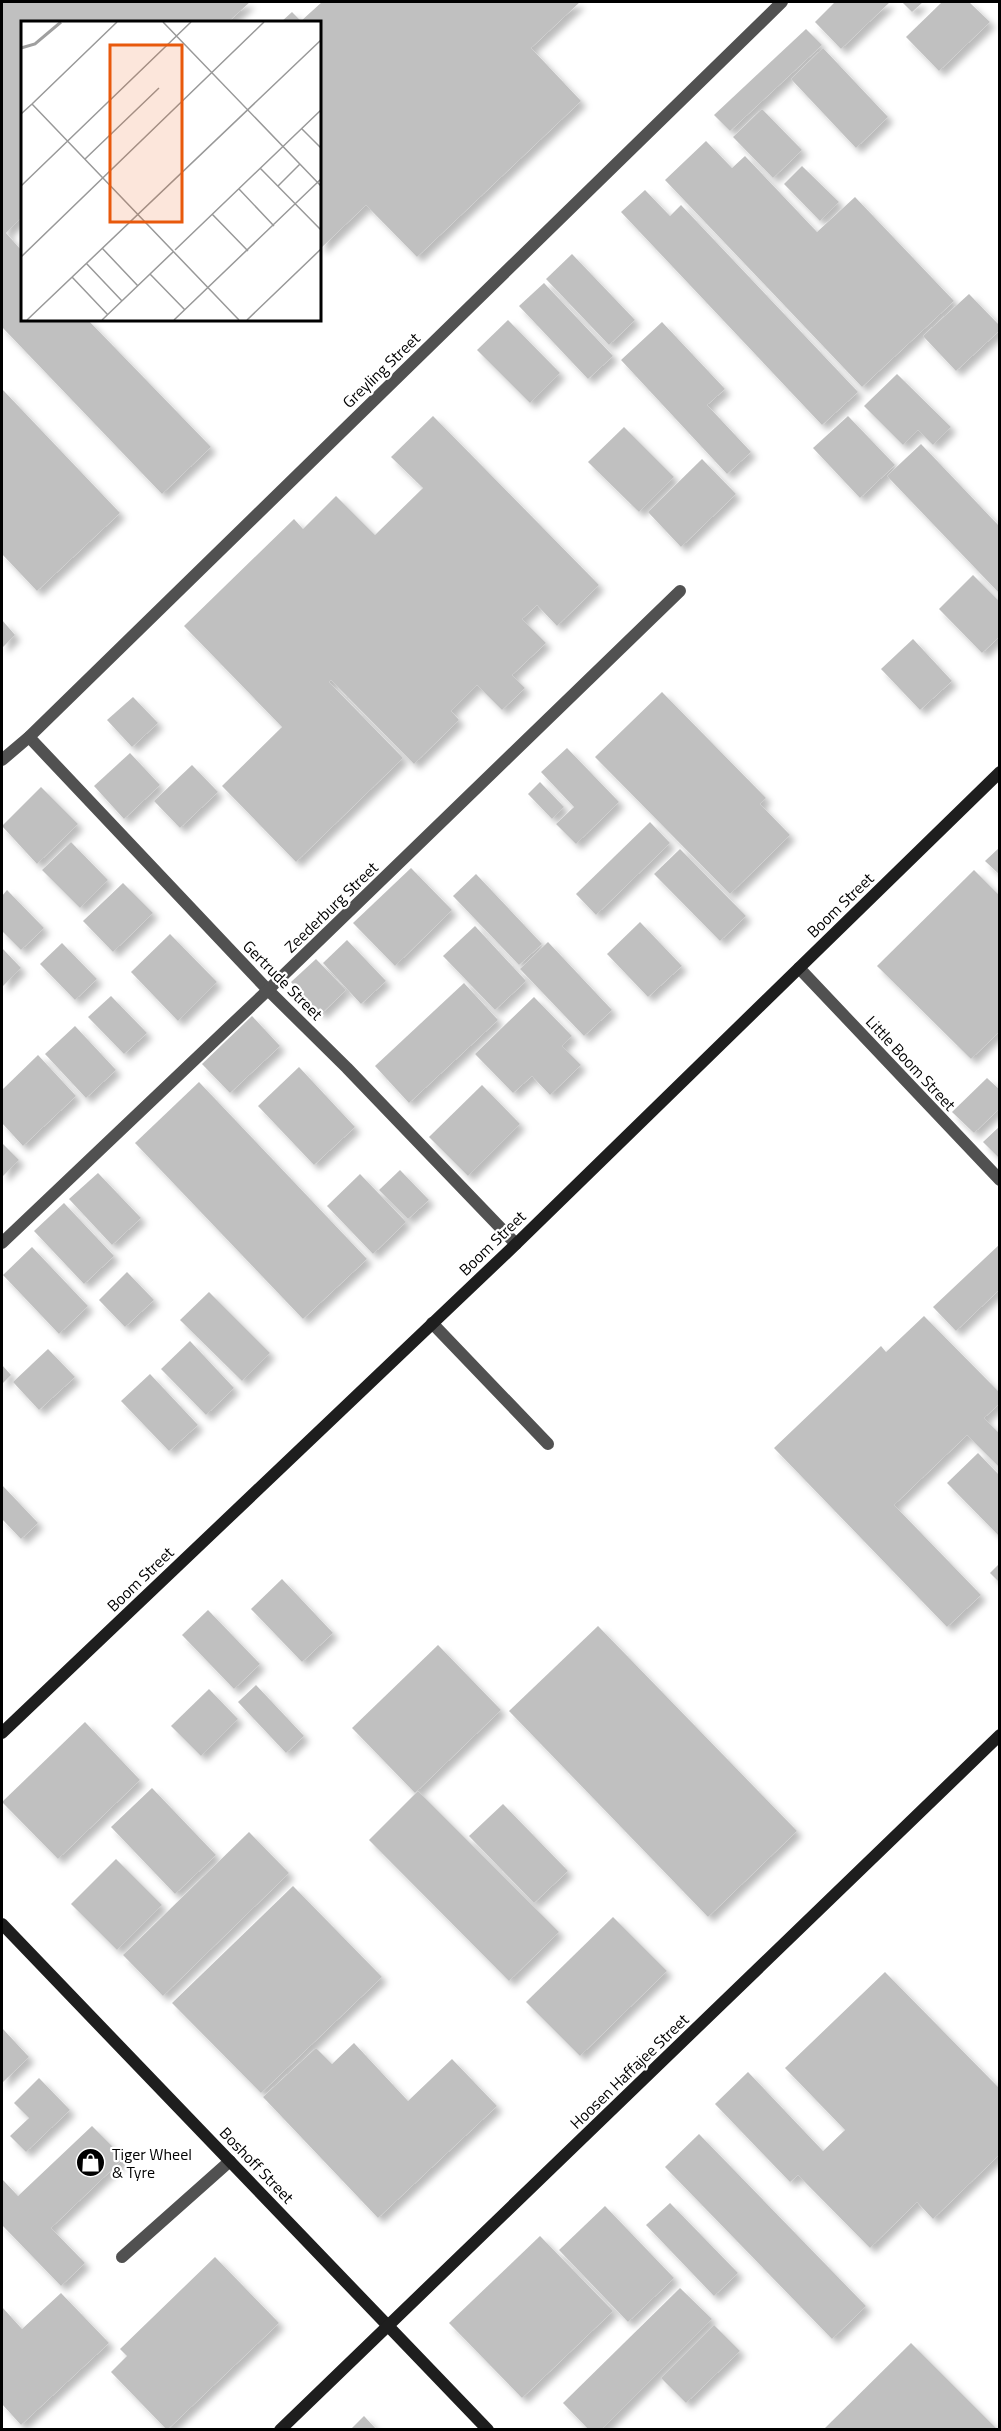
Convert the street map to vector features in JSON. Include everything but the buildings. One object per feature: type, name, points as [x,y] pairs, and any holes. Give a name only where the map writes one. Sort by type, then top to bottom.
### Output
[{"type":"street","name":"Greyling Street","points":[[2,760],[782,2]]},
{"type":"street","name":"Zeederburg Street","points":[[2,1243],[268,990],[680,591]]},
{"type":"street","name":"Gertrude Street","points":[[29,736],[268,990],[347,1068],[516,1244]]},
{"type":"street","name":"Boom Street","points":[[2,1733],[516,1244],[999,772]]},
{"type":"street","name":"Little Boom Street","points":[[799,968],[999,1180]]},
{"type":"street","points":[[432,1323],[548,1444]]},
{"type":"street","name":"Hoosen Haffajee Street","points":[[280,2430],[999,1735]]},
{"type":"street","name":"Boshoff Street","points":[[2,1924],[488,2430]]},
{"type":"street","points":[[122,2257],[230,2161]]},
{"type":"place","name":"Tiger Wheel & Tyre","points":[[91,2163]]}]
